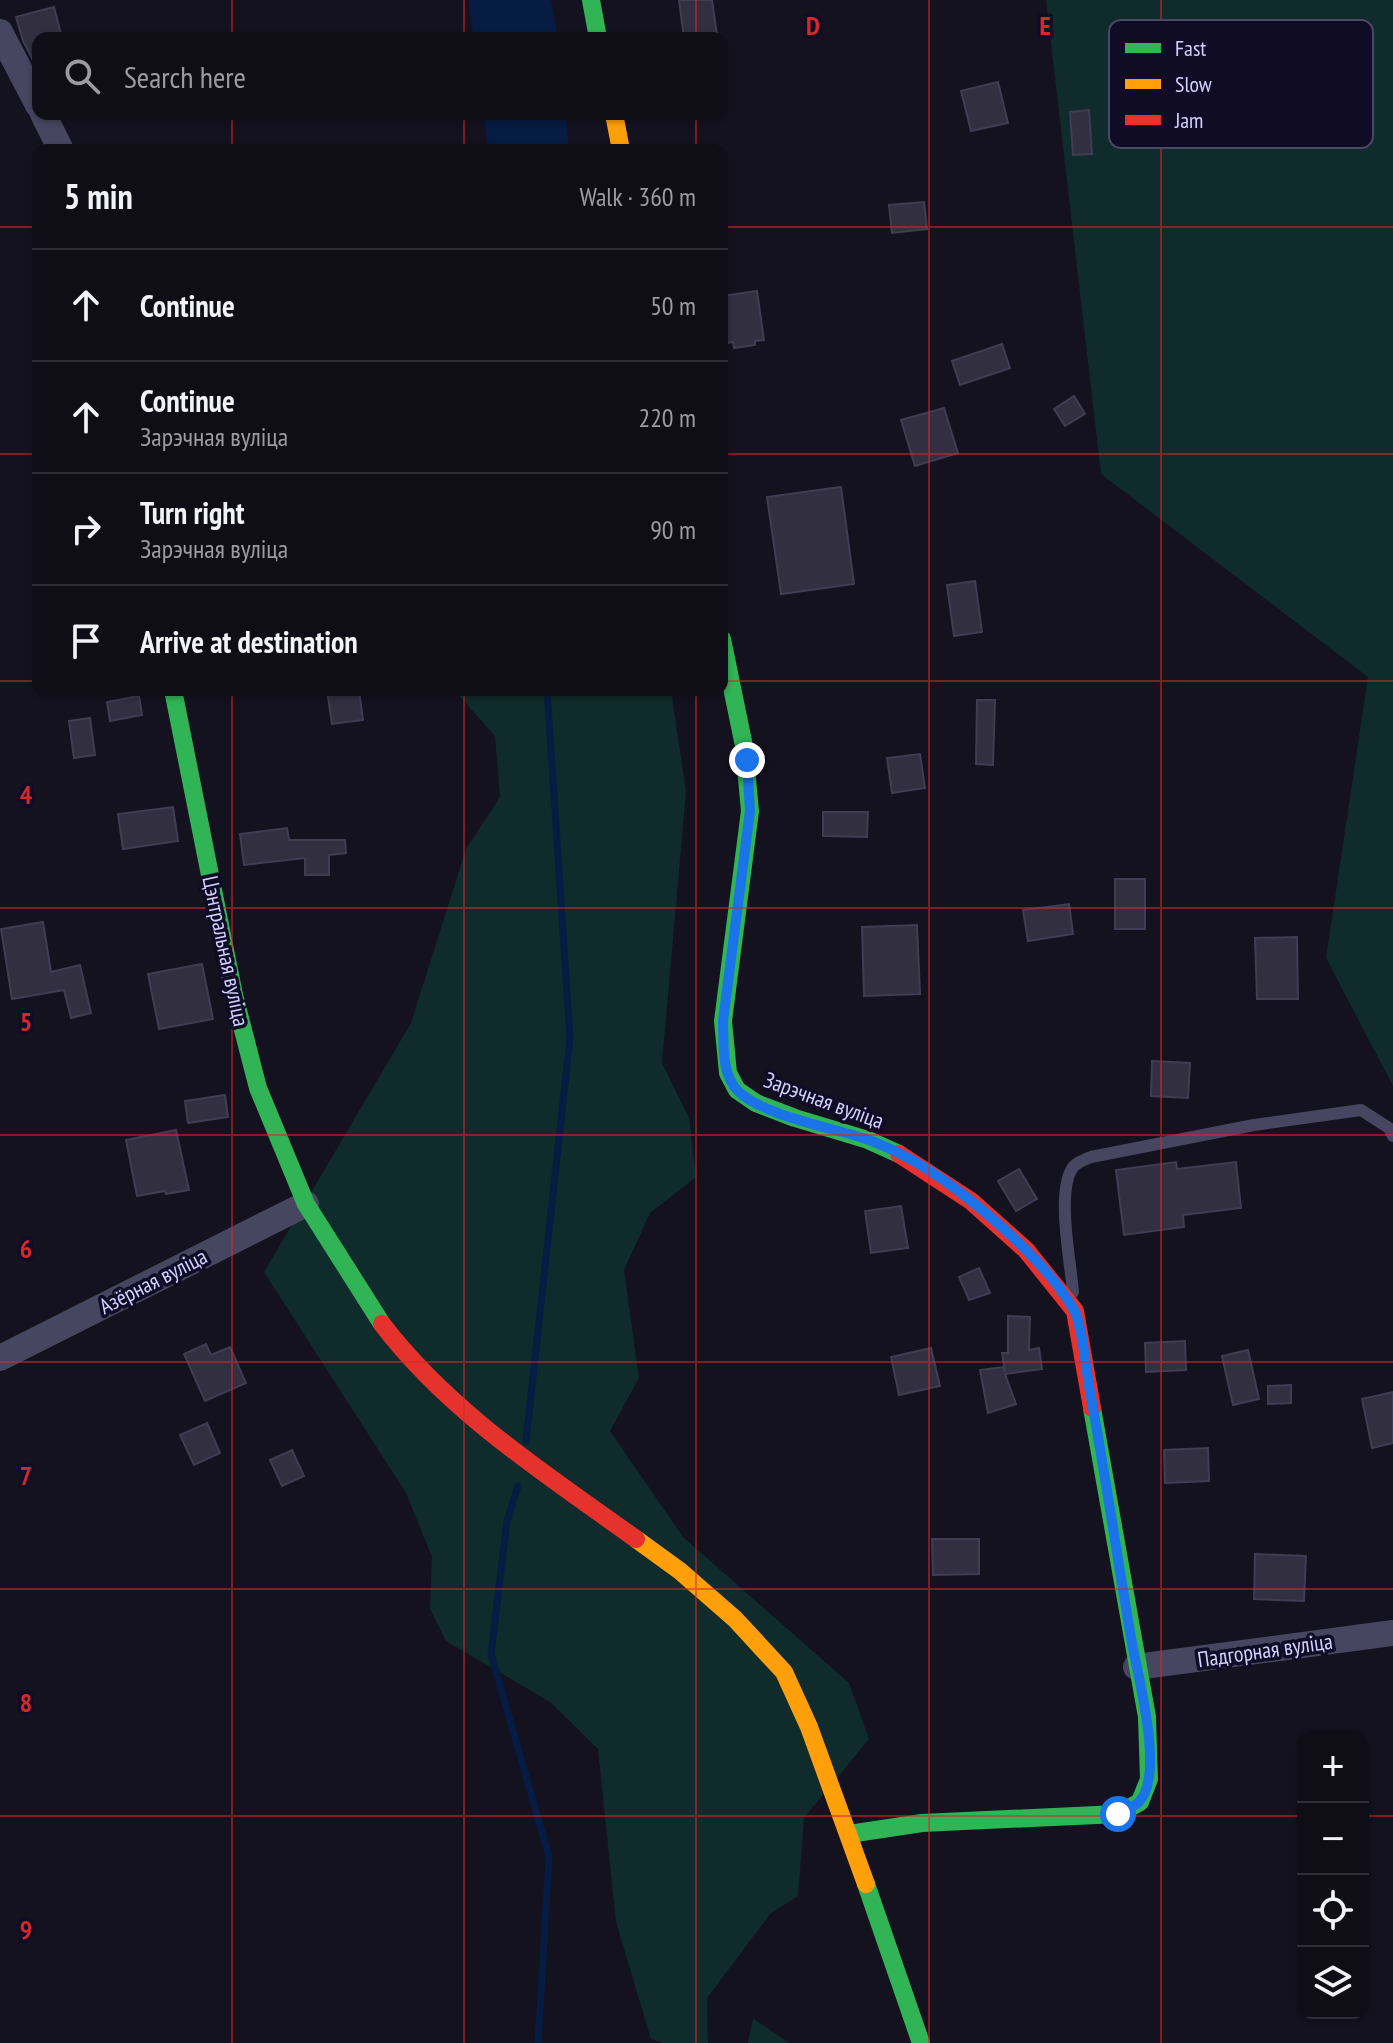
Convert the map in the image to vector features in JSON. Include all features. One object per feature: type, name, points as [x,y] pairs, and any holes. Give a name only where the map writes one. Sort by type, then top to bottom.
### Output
[{"type":"street","points":[[591,0],[597,32]]},
{"type":"street","points":[[0,32],[32,93]]},
{"type":"street","points":[[46,120],[58,144]]},
{"type":"street","points":[[615,120],[620,144]]},
{"type":"street","name":"Зарэчная вуліца","points":[[728,668],[750,787],[750,811],[723,1021],[724,1052],[732,1081],[737,1090],[756,1103],[868,1140],[939,1178],[971,1201],[1026,1250],[1075,1311],[1147,1717],[1149,1779],[1140,1802],[1118,1814],[922,1823],[849,1834]]},
{"type":"street","name":"Цэнтральная вуліца","points":[[174,696],[237,1008],[258,1088],[306,1204],[377,1317],[405,1354],[485,1430],[680,1571],[735,1619],[784,1672],[809,1727],[849,1834],[921,2043]]},
{"type":"street","name":"Азёрная вуліца","points":[[0,1358],[306,1204]]},
{"type":"street","name":"Падгорная вуліца","points":[[1136,1667],[1393,1633]]},
{"type":"lane","points":[[1075,1311],[1065,1208],[1066,1184],[1074,1166],[1091,1157],[1254,1125],[1361,1110],[1389,1128],[1393,1136]]},
{"type":"green space","points":[[1046,0],[1393,0],[1393,1086],[1326,958],[1368,677],[1101,474]]},
{"type":"green space","points":[[459,696],[672,696],[686,792],[662,1063],[689,1118],[696,1177],[650,1213],[624,1270],[639,1378],[610,1431],[683,1537],[849,1683],[869,1739],[804,1818],[798,1896],[770,1914],[707,1998],[708,2043],[663,2043],[651,2039],[616,1922],[598,1749],[550,1702],[446,1641],[430,1609],[432,1557],[406,1493],[264,1272],[411,1023],[466,849],[500,797],[495,736]]},
{"type":"green space","points":[[753,2018],[789,2043],[748,2043]]},
{"type":"water","points":[[472,0],[551,0],[557,32],[476,32]]},
{"type":"water","points":[[488,120],[566,120],[568,144],[491,144]]},
{"type":"building","points":[[679,0],[712,0],[717,32],[683,32]]},
{"type":"building","points":[[54,7],[60,32],[32,32],[32,58],[16,17]]},
{"type":"building","points":[[998,82],[1008,123],[971,131],[961,91]]},
{"type":"building","points":[[1089,110],[1092,154],[1073,155],[1070,112]]},
{"type":"building","points":[[924,202],[927,229],[892,233],[889,205]]},
{"type":"building","points":[[757,291],[764,340],[755,341],[755,345],[734,348],[733,342],[728,343],[728,295]]},
{"type":"building","points":[[1002,344],[1010,368],[960,385],[952,361]]},
{"type":"building","points":[[1074,396],[1085,414],[1065,426],[1054,409]]},
{"type":"building","points":[[944,408],[958,453],[915,466],[901,420]]},
{"type":"building","points":[[841,487],[854,584],[781,594],[767,497]]},
{"type":"building","points":[[975,581],[982,632],[954,636],[947,585]]},
{"type":"building","points":[[139,696],[142,715],[110,721],[107,702]]},
{"type":"building","points":[[328,696],[360,696],[363,720],[332,724]]},
{"type":"building","points":[[977,700],[995,700],[993,765],[976,764]]},
{"type":"building","points":[[90,718],[95,755],[74,758],[69,721]]},
{"type":"building","points":[[920,754],[925,788],[892,793],[887,758]]},
{"type":"building","points":[[173,807],[178,841],[123,849],[118,814]]},
{"type":"building","points":[[823,812],[868,812],[867,837],[823,836]]},
{"type":"building","points":[[287,828],[289,840],[345,840],[346,853],[329,855],[329,875],[305,875],[305,858],[244,865],[240,834]]},
{"type":"building","points":[[1115,879],[1145,879],[1145,929],[1115,929]]},
{"type":"building","points":[[1069,904],[1073,934],[1028,941],[1023,910]]},
{"type":"building","points":[[43,922],[51,972],[80,965],[91,1013],[71,1018],[64,990],[12,999],[1,929]]},
{"type":"building","points":[[917,925],[920,994],[864,996],[862,927]]},
{"type":"building","points":[[1297,937],[1298,999],[1257,999],[1255,938]]},
{"type":"building","points":[[202,964],[213,1019],[159,1029],[148,974]]},
{"type":"building","points":[[1152,1061],[1190,1063],[1188,1098],[1151,1096]]},
{"type":"building","points":[[225,1095],[228,1117],[188,1123],[185,1101]]},
{"type":"building","points":[[176,1130],[189,1190],[137,1196],[126,1140]]},
{"type":"building","points":[[1176,1162],[1177,1169],[1236,1162],[1241,1208],[1183,1215],[1184,1227],[1124,1235],[1116,1170]]},
{"type":"building","points":[[1019,1169],[1037,1199],[1016,1211],[998,1181]]},
{"type":"building","points":[[901,1206],[908,1248],[871,1253],[865,1211]]},
{"type":"building","points":[[979,1268],[990,1293],[969,1300],[959,1277]]},
{"type":"building","points":[[1008,1316],[1030,1317],[1029,1350],[1039,1348],[1042,1369],[1005,1374],[1016,1404],[988,1413],[980,1370],[1003,1367],[1005,1372],[1002,1353],[1008,1353]]},
{"type":"building","points":[[1185,1341],[1186,1370],[1146,1372],[1145,1343]]},
{"type":"building","points":[[206,1344],[211,1355],[230,1347],[246,1383],[205,1401],[184,1354]]},
{"type":"building","points":[[931,1348],[940,1386],[899,1395],[891,1357]]},
{"type":"building","points":[[1248,1350],[1259,1399],[1233,1405],[1222,1356]]},
{"type":"building","points":[[1291,1385],[1291,1403],[1268,1404],[1268,1386]]},
{"type":"building","points":[[1393,1392],[1393,1443],[1372,1448],[1362,1399]]},
{"type":"building","points":[[207,1423],[220,1453],[194,1465],[180,1435]]},
{"type":"building","points":[[1208,1448],[1209,1481],[1165,1483],[1164,1450]]},
{"type":"building","points":[[292,1450],[304,1476],[282,1486],[270,1460]]},
{"type":"building","points":[[932,1539],[979,1539],[979,1574],[933,1575]]},
{"type":"building","points":[[1255,1554],[1306,1556],[1304,1601],[1254,1599]]},
{"type":"waterway","points":[[472,0],[476,32]]},
{"type":"waterway","points":[[488,120],[491,144]]},
{"type":"waterway","points":[[526,1441],[570,1038],[547,696]]},
{"type":"waterway","points":[[518,1486],[507,1521],[491,1654],[549,1857],[538,2043]]},
{"type":"traffic: fast","points":[[591,0],[597,32]]},
{"type":"traffic: fast","points":[[728,668],[744,746],[750,811],[723,1021],[728,1073],[737,1090],[756,1103],[868,1140],[899,1154]]},
{"type":"traffic: fast","points":[[174,696],[234,995],[258,1088],[306,1204],[382,1324]]},
{"type":"traffic: fast","points":[[849,1834],[922,1823],[1118,1814],[1140,1802],[1149,1779],[1147,1717],[1092,1408]]},
{"type":"traffic: fast","points":[[866,1884],[921,2043]]},
{"type":"traffic: slow","points":[[615,120],[620,144]]},
{"type":"traffic: slow","points":[[636,1539],[680,1571],[735,1619],[784,1672],[809,1727],[866,1884]]},
{"type":"traffic: jam","points":[[899,1154],[971,1201],[1026,1250],[1075,1311],[1092,1408]]},
{"type":"traffic: jam","points":[[382,1324],[409,1356],[469,1414],[534,1466],[636,1539]]},
{"type":"route","points":[[747,760],[750,811],[723,1021],[728,1073],[737,1090],[756,1103],[795,1118],[868,1140],[939,1178],[971,1201],[1026,1250],[1075,1311],[1147,1717],[1149,1779],[1140,1802],[1118,1814]]}]
